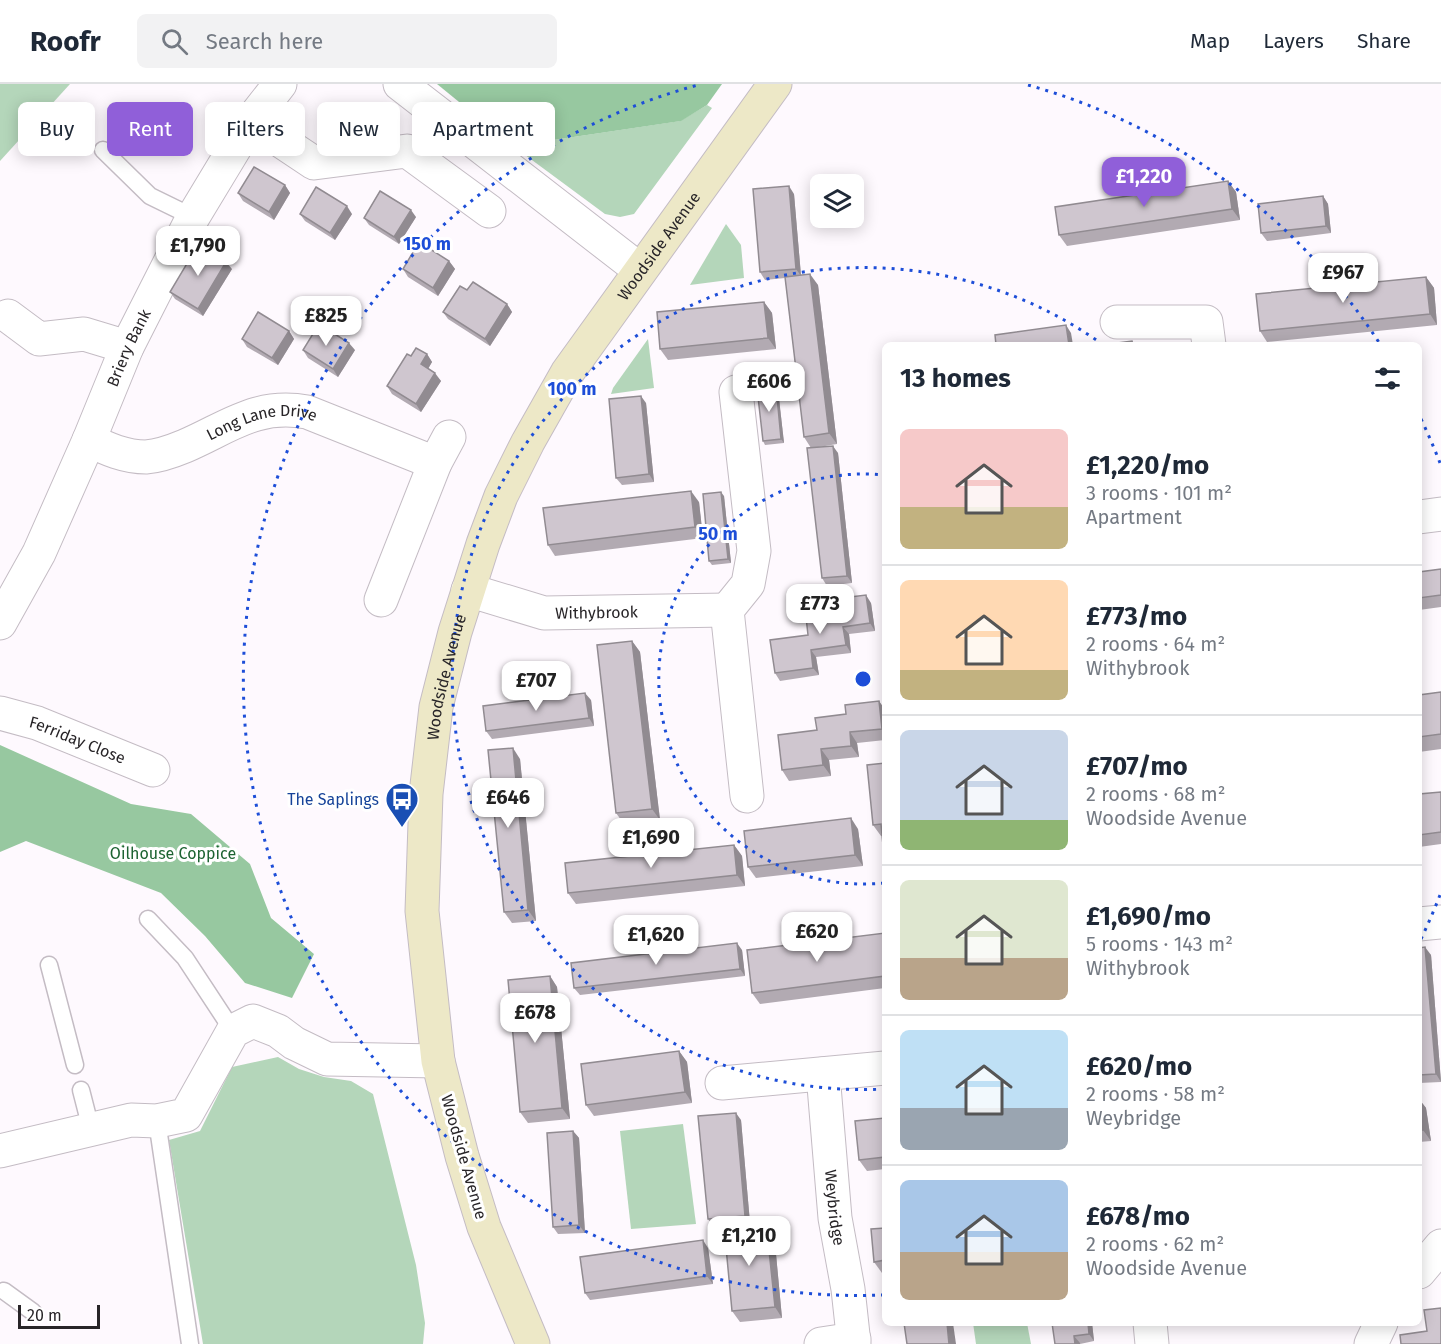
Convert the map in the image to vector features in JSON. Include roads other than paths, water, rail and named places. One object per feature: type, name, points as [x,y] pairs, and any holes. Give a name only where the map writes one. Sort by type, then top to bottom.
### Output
[{"type":"street","name":"Briery Bank","points":[[266,102],[280,84]]},
{"type":"street","points":[[400,84],[640,270]]},
{"type":"street","name":"Woodside Avenue","points":[[533,1344],[484,1227],[462,1156],[438,1061],[423,911],[426,794],[436,707],[454,632],[468,590],[501,496],[528,442],[567,373],[775,84]]},
{"type":"street","points":[[304,156],[314,163],[407,151],[489,211]]},
{"type":"street","name":"Briery Bank","points":[[0,623],[39,553],[89,440],[127,346],[193,217],[230,156]]},
{"type":"street","points":[[8,316],[39,339],[84,333],[127,346]]},
{"type":"street","points":[[1117,322],[1206,322],[1209,342]]},
{"type":"street","points":[[736,392],[754,551],[748,584],[727,610],[747,796]]},
{"type":"street","name":"Long Lane Drive","points":[[89,440],[125,455],[147,457],[171,452],[258,412],[292,409],[307,411],[442,450],[381,600]]},
{"type":"street","points":[[1422,517],[1441,514]]},
{"type":"street","name":"Withybrook","points":[[468,590],[544,613],[727,610]]},
{"type":"street","name":"Ferriday Close","points":[[0,713],[38,723],[153,770]]},
{"type":"street","points":[[1422,924],[1441,922]]},
{"type":"street","points":[[0,1151],[131,1120],[157,1121],[186,1114],[233,1031],[253,1021],[278,1031],[294,1043],[327,1059],[438,1061]]},
{"type":"street","points":[[722,1083],[882,1068]]},
{"type":"street","name":"Weybridge","points":[[821,1344],[854,1341],[848,1289],[835,1218],[823,1074]]},
{"type":"street","points":[[1422,1268],[1441,1246]]},
{"type":"street","points":[[1150,1326],[1152,1344]]},
{"type":"street","points":[[1371,1344],[1380,1326]]},
{"type":"lane","points":[[103,150],[150,196],[193,217]]},
{"type":"lane","points":[[148,919],[185,958],[233,1031]]},
{"type":"lane","points":[[49,965],[75,1065]]},
{"type":"lane","points":[[81,1090],[91,1129]]},
{"type":"lane","points":[[157,1121],[190,1344]]},
{"type":"lane","points":[[4,1291],[33,1312]]},
{"type":"place","name":"The Saplings","points":[[402,828]]},
{"type":"park label","name":"Oilhouse Coppice","points":[[173,853]]}]
